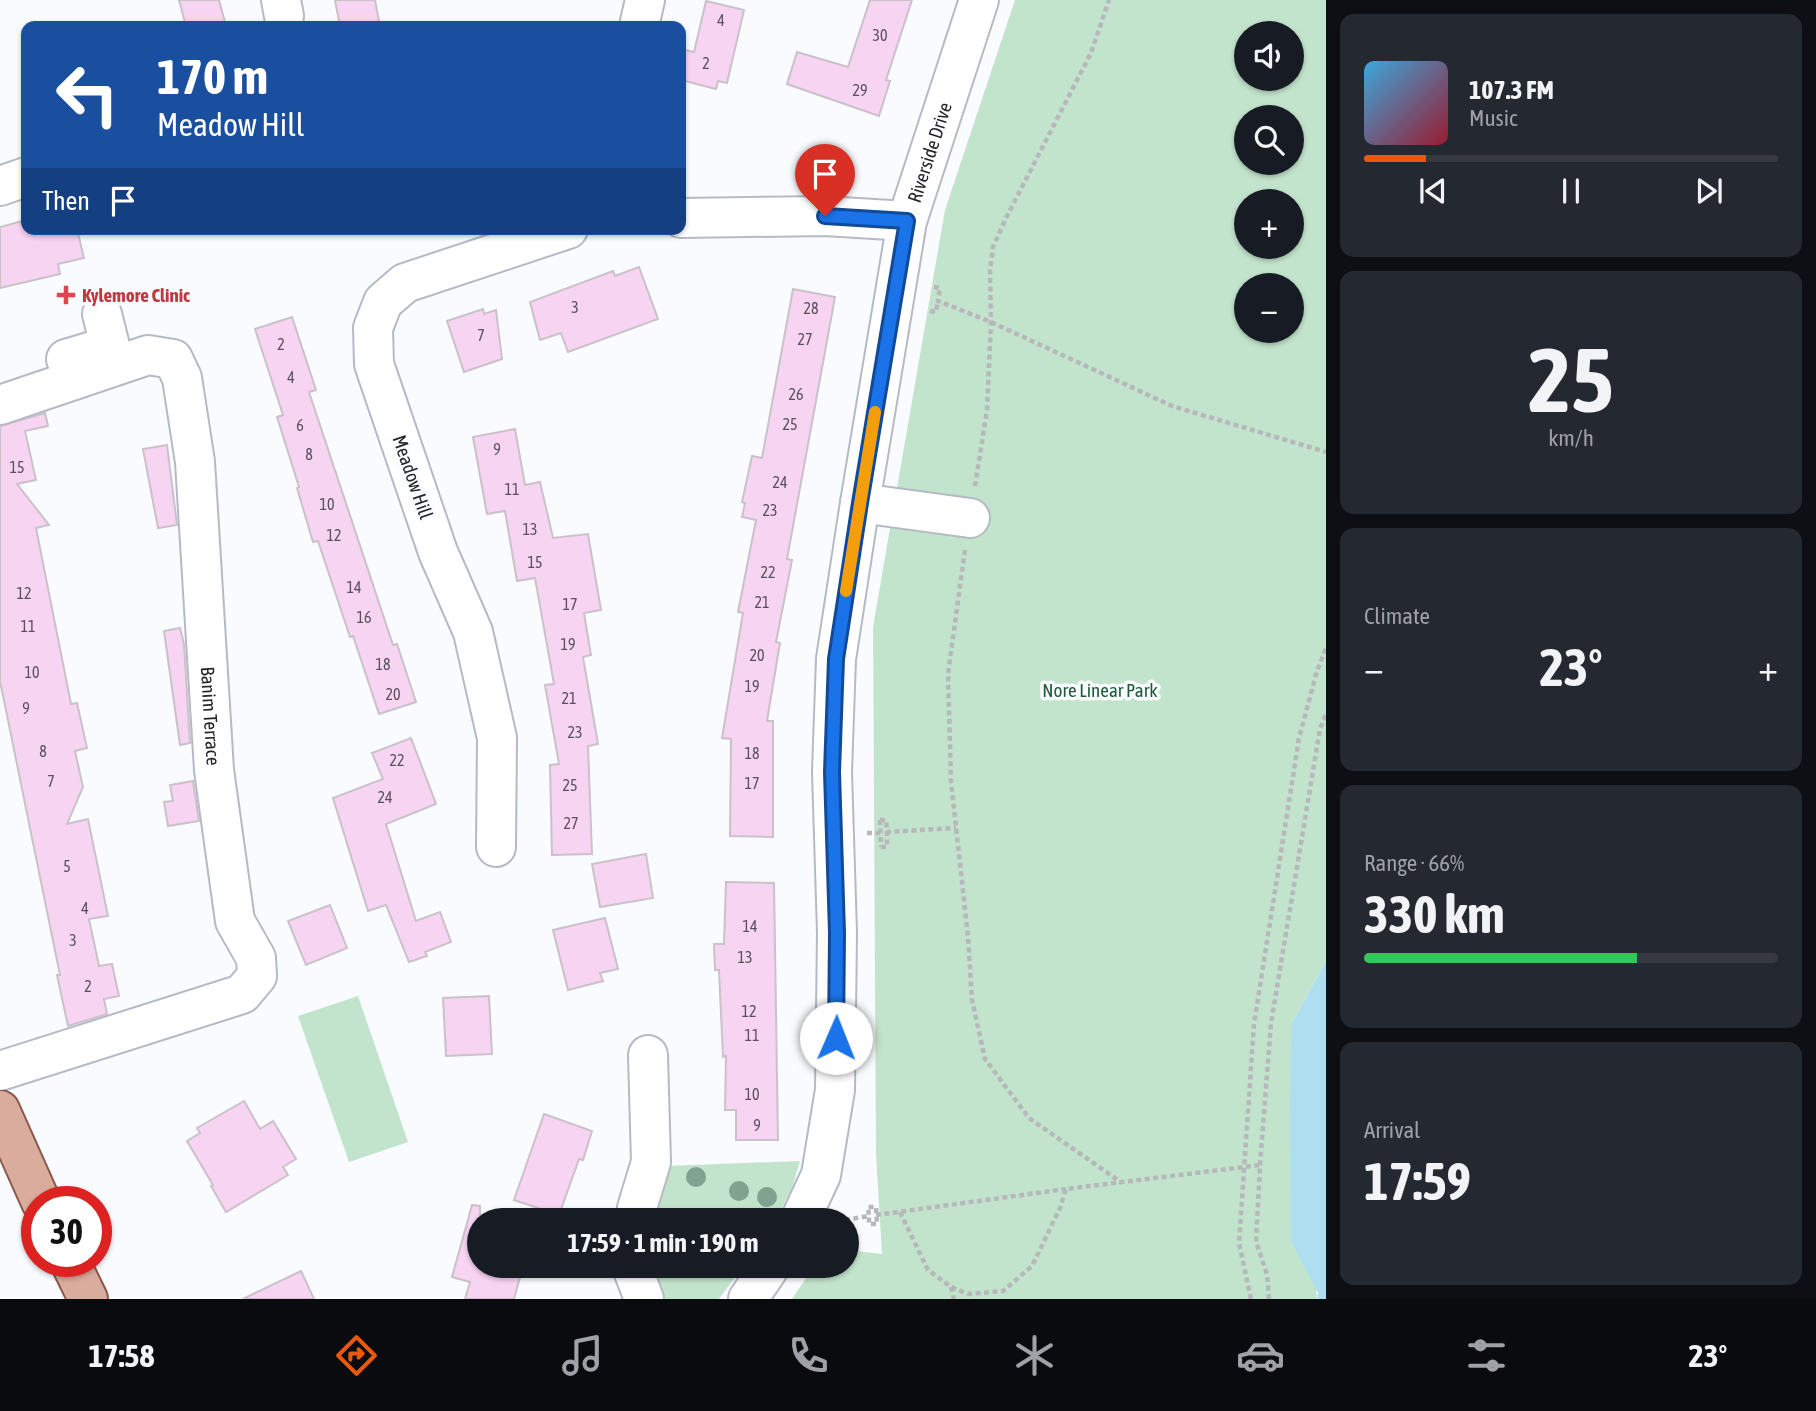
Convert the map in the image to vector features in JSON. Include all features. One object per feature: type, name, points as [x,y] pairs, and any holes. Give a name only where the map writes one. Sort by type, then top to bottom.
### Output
[{"type":"main road","points":[[0,1110],[34,1186]]},
{"type":"main road","points":[[78,1277],[89,1299]]},
{"type":"street","points":[[640,21],[645,0]]},
{"type":"street","name":"Riverside Drive","points":[[806,1208],[821,1175],[835,1090],[837,933],[832,772],[836,659],[907,221],[979,0]]},
{"type":"street","points":[[0,186],[21,179]]},
{"type":"street","points":[[686,218],[825,216],[907,221]]},
{"type":"street","name":"Meadow Hill","points":[[496,846],[497,738],[473,632],[438,552],[374,365],[373,328],[383,302],[405,283],[550,235]]},
{"type":"street","points":[[0,378],[110,346],[102,314]]},
{"type":"street","name":"Banim Terrace","points":[[0,405],[148,355],[173,359],[182,378],[195,462],[214,770],[235,921],[256,958],[257,976],[242,993],[0,1072]]},
{"type":"street","points":[[860,503],[970,518]]},
{"type":"street","points":[[639,1208],[651,1161],[648,1055]]},
{"type":"street","points":[[636,1278],[644,1299]]},
{"type":"street","points":[[748,1299],[762,1278]]},
{"type":"path","points":[[930,311],[936,312],[938,301],[940,288],[934,287]]},
{"type":"path","points":[[938,301],[991,322],[1172,406],[1326,452]]},
{"type":"path","points":[[1251,1299],[1240,1244],[1254,1024],[1299,738],[1326,648]]},
{"type":"path","points":[[1269,1299],[1267,1274],[1256,1242],[1271,1023],[1320,729],[1326,714]]},
{"type":"path","points":[[880,820],[886,820],[887,832],[887,847],[881,847],[880,820]]},
{"type":"path","points":[[887,832],[956,828]]},
{"type":"path","points":[[985,1059],[1029,1118],[1122,1183]]},
{"type":"path","points":[[876,1215],[885,1219],[887,1213],[1260,1165]]},
{"type":"path","points":[[900,1212],[928,1270],[951,1287],[968,1294],[1003,1291],[1031,1266],[1060,1208],[1066,1189]]},
{"type":"path","points":[[876,1207],[877,1224],[869,1224],[869,1216],[868,1208],[876,1207]]},
{"type":"path","points":[[859,1218],[869,1216]]},
{"type":"path","points":[[951,1287],[954,1299]]},
{"type":"green space","name":"Nore Linear Park","points":[[1015,0],[1326,0],[1326,961],[1292,1023],[1317,1299],[792,1299],[806,1278],[859,1278],[859,1251],[882,1254],[876,1154],[873,627],[945,210]]},
{"type":"green space","points":[[358,996],[408,1142],[349,1162],[298,1016]]},
{"type":"green space","points":[[800,1161],[792,1188],[781,1208],[656,1208],[666,1166]]},
{"type":"green space","points":[[649,1278],[734,1278],[719,1299],[651,1299]]},
{"type":"water","points":[[1326,961],[1326,1299],[1317,1299],[1318,1293],[1291,1241],[1292,1023]]},
{"type":"building","points":[[179,0],[219,0],[225,21],[185,21]]},
{"type":"building","points":[[335,0],[375,0],[379,21],[339,21]]},
{"type":"building","points":[[870,0],[912,0],[886,80],[890,81],[879,116],[787,84],[797,52],[848,67]]},
{"type":"building","points":[[706,1],[744,10],[727,83],[718,81],[716,89],[686,81],[686,50],[694,52]]},
{"type":"building","points":[[21,221],[21,235],[78,235],[84,258],[58,264],[60,274],[0,288],[0,227]]},
{"type":"building","points":[[639,267],[658,319],[568,352],[561,333],[540,340],[530,302],[613,271],[615,276]]},
{"type":"building","points":[[793,289],[835,297],[787,559],[792,560],[776,642],[780,643],[767,721],[773,721],[773,837],[730,836],[731,739],[722,738],[743,613],[738,612],[756,520],[742,517],[745,503],[742,502],[752,456],[762,458]]},
{"type":"building","points":[[483,309],[484,314],[496,310],[502,359],[464,372],[447,321]]},
{"type":"building","points":[[292,317],[316,390],[309,392],[393,645],[397,644],[416,702],[379,714],[318,541],[313,542],[277,417],[283,415],[255,329]]},
{"type":"building","points":[[45,413],[48,426],[25,431],[36,480],[17,484],[49,525],[36,528],[71,704],[77,703],[87,748],[75,751],[83,787],[67,824],[88,819],[108,916],[89,919],[99,966],[112,964],[119,996],[104,999],[107,1014],[68,1026],[0,681],[0,426]]},
{"type":"building","points":[[515,429],[525,485],[540,482],[553,538],[588,534],[601,610],[584,613],[591,655],[583,657],[598,744],[588,746],[592,854],[552,855],[550,765],[559,764],[545,685],[554,684],[535,578],[517,581],[505,511],[487,514],[473,437]]},
{"type":"building","points":[[167,445],[177,525],[158,528],[143,449]]},
{"type":"building","points":[[180,628],[184,644],[190,743],[180,745],[164,631]]},
{"type":"building","points":[[411,738],[436,804],[386,824],[416,921],[440,912],[451,942],[425,952],[427,956],[409,962],[386,905],[368,911],[333,798],[383,779],[372,753]]},
{"type":"building","points":[[193,781],[199,821],[168,826],[164,802],[173,801],[170,785]]},
{"type":"building","points":[[646,854],[653,898],[600,907],[592,864]]},
{"type":"building","points":[[726,882],[774,883],[778,1140],[736,1140],[736,1110],[725,1110],[726,1056],[723,1057],[719,970],[715,970],[714,944],[724,944]]},
{"type":"building","points":[[330,905],[347,948],[306,965],[288,921]]},
{"type":"building","points":[[605,918],[618,969],[600,973],[603,981],[568,990],[553,930]]},
{"type":"building","points":[[489,996],[492,1054],[446,1056],[443,998]]},
{"type":"building","points":[[244,1101],[260,1129],[273,1121],[296,1159],[283,1167],[288,1175],[226,1212],[187,1141],[200,1133],[197,1128]]},
{"type":"building","points":[[544,1114],[592,1131],[583,1160],[579,1159],[562,1208],[538,1208],[514,1200]]},
{"type":"building","points":[[467,1223],[467,1278],[520,1278],[514,1299],[465,1299],[470,1282],[452,1277]]},
{"type":"building","points":[[301,1271],[314,1299],[243,1299]]},
{"type":"slow traffic","points":[[846,591],[875,412]]},
{"type":"place","name":"Kylemore Clinic","points":[[66,295]]},
{"type":"route","points":[[825,216],[907,221],[836,659],[832,772],[837,933],[836,1038]]}]
